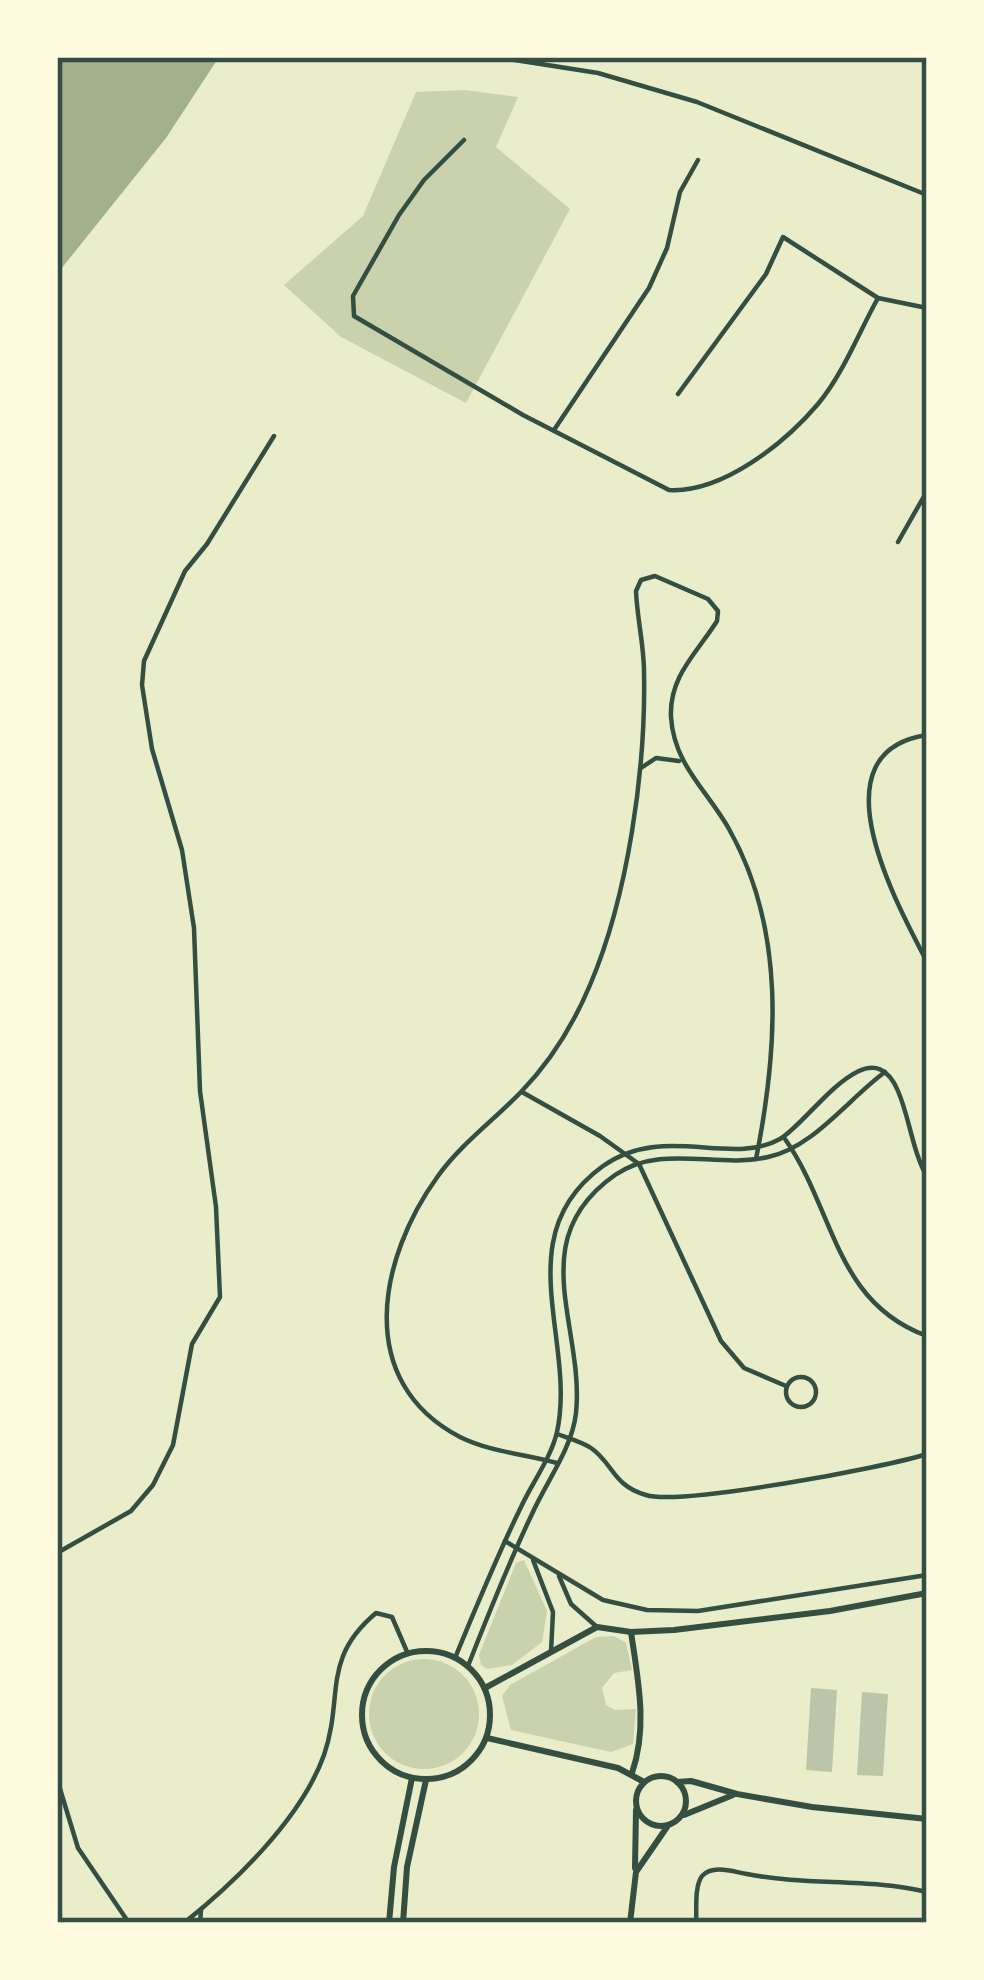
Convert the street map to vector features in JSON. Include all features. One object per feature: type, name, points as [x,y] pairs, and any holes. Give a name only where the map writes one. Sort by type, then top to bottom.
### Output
[{"type":"main road","points":[[485,1688],[598,1627],[631,1632],[674,1630],[830,1611],[927,1593]]},
{"type":"main road","points":[[631,1632],[641,1698],[641,1748],[632,1774]]},
{"type":"main road","points":[[440,1652],[455,1658],[485,1688],[491,1721],[487,1738],[480,1752],[456,1772],[426,1780],[412,1778],[380,1760],[369,1745],[362,1708],[376,1674],[408,1654],[440,1652]]},
{"type":"main road","points":[[487,1738],[632,1774],[644,1782]]},
{"type":"main road","points":[[630,1923],[637,1793],[644,1782],[662,1776],[737,1794],[927,1819]]},
{"type":"main road","points":[[389,1923],[394,1867],[412,1778]]},
{"type":"main road","points":[[403,1923],[407,1867],[426,1780]]},
{"type":"main road","points":[[677,1782],[686,1798],[681,1817]]},
{"type":"main road","points":[[636,1872],[670,1824],[737,1794]]},
{"type":"main road","points":[[637,1807],[653,1825],[670,1824]]},
{"type":"street","points":[[496,57],[598,74],[697,102],[927,195]]},
{"type":"street","points":[[464,140],[424,180],[399,215],[353,296],[352,310],[381,334],[669,490],[693,491],[714,485],[770,446],[819,403],[878,298]]},
{"type":"street","points":[[554,430],[649,288],[667,248],[680,192],[698,160]]},
{"type":"street","points":[[678,394],[766,274],[783,237],[878,298],[927,308]]},
{"type":"street","points":[[57,1552],[131,1511],[153,1485],[172,1444],[192,1344],[220,1297],[216,1207],[200,1091],[194,928],[182,850],[152,749],[142,685],[144,662],[185,571],[274,436]]},
{"type":"street","points":[[898,542],[927,491]]},
{"type":"street","points":[[557,1463],[481,1445],[437,1422],[412,1397],[399,1374],[386,1326],[394,1261],[409,1222],[452,1159],[521,1092],[565,1033],[589,989],[610,934],[626,866],[644,736],[644,668],[636,591],[641,580],[655,576],[708,598],[718,611],[713,628],[679,674],[672,701],[673,730],[683,765],[729,829],[751,881],[765,936],[775,1016],[756,1159]]},
{"type":"street","points":[[927,735],[906,741],[882,758],[868,797],[879,862],[927,962]]},
{"type":"street","points":[[639,771],[649,761],[664,757],[683,765]]},
{"type":"street","points":[[455,1658],[556,1434],[558,1379],[548,1275],[554,1238],[584,1184],[626,1153],[682,1144],[758,1147],[784,1137],[857,1070],[875,1066],[898,1091],[927,1177]]},
{"type":"street","points":[[468,1666],[569,1438],[576,1407],[562,1289],[564,1249],[574,1222],[612,1177],[639,1164],[691,1156],[756,1159],[792,1148],[885,1072]]},
{"type":"street","points":[[521,1092],[639,1164],[721,1341],[744,1368],[787,1386]]},
{"type":"street","points":[[784,1137],[807,1172],[838,1250],[864,1292],[893,1322],[927,1336]]},
{"type":"street","points":[[804,1376],[814,1384],[815,1398],[805,1407],[791,1404],[787,1386],[790,1380],[804,1376]]},
{"type":"street","points":[[556,1434],[594,1450],[626,1486],[662,1498],[927,1454]]},
{"type":"street","points":[[505,1541],[603,1600],[674,1612],[927,1575]]},
{"type":"street","points":[[533,1560],[553,1612],[551,1652]]},
{"type":"street","points":[[559,1576],[572,1604],[598,1627]]},
{"type":"street","points":[[553,1612],[572,1604]]},
{"type":"street","points":[[184,1923],[233,1883],[296,1811],[322,1759],[331,1730],[339,1665],[358,1628],[376,1613],[392,1617],[408,1654]]},
{"type":"street","points":[[57,1779],[78,1848],[129,1923]]},
{"type":"street","points":[[697,1923],[698,1885],[713,1870],[927,1892]]},
{"type":"street","points":[[200,1910],[200,1923]]},
{"type":"shaded area","points":[[57,57],[219,57],[166,138],[57,274]]},
{"type":"shaded area","points":[[465,90],[518,97],[496,147],[570,209],[466,403],[341,337],[284,285],[363,216],[416,92]]},
{"type":"shaded area","points":[[524,1560],[547,1611],[542,1642],[512,1665],[487,1669],[479,1655],[516,1563]]},
{"type":"shaded area","points":[[614,1636],[626,1643],[632,1670],[614,1673],[602,1688],[606,1705],[615,1710],[636,1709],[633,1744],[611,1752],[511,1730],[502,1696],[510,1685],[596,1637]]},
{"type":"shaded area","points":[[424,1659],[445,1663],[463,1675],[475,1693],[479,1714],[475,1735],[463,1753],[445,1765],[424,1769],[403,1765],[385,1753],[373,1735],[369,1714],[373,1693],[385,1675],[403,1663]]},
{"type":"building","points":[[811,1688],[837,1690],[832,1772],[806,1770]]},
{"type":"building","points":[[862,1692],[888,1694],[883,1776],[857,1775]]}]
